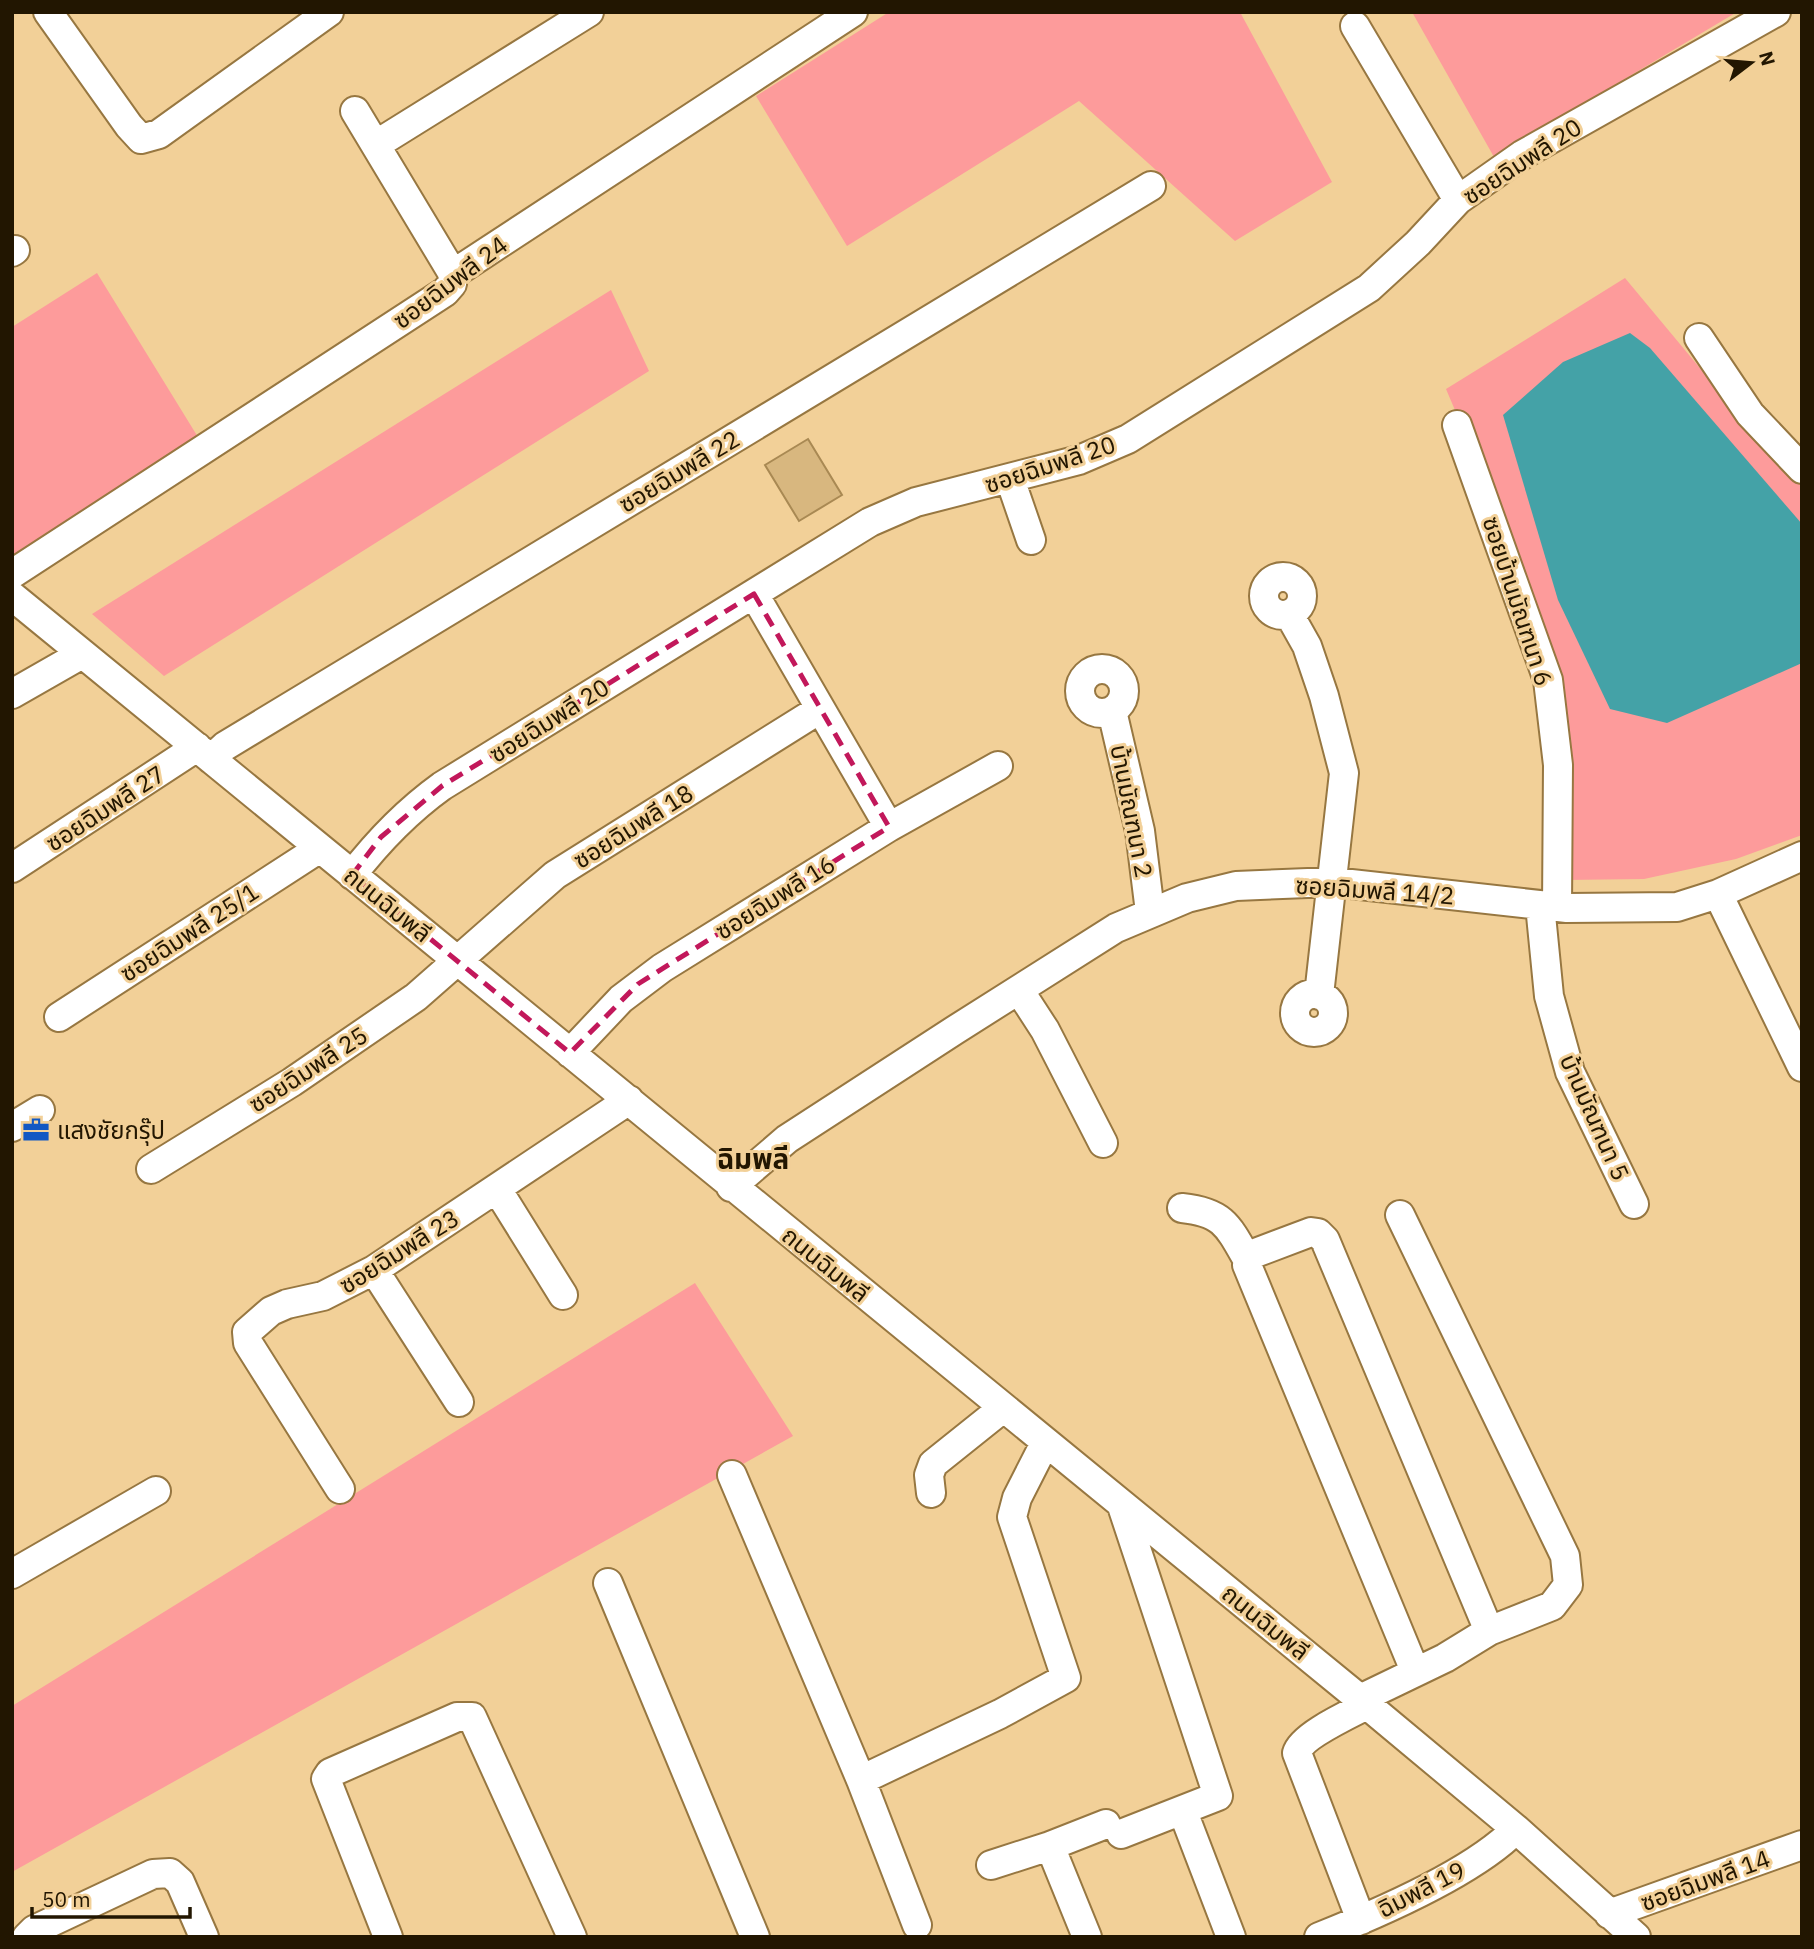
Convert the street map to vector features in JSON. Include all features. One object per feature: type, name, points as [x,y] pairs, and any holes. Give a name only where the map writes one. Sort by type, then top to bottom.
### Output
[{"type":"street","points":[[53,14],[129,126],[141,139],[159,134],[329,12]]},
{"type":"street","points":[[377,144],[589,12]]},
{"type":"street","name":"ซอยฉิมพลี 24","points":[[12,574],[445,292],[452,284],[453,274],[853,12]]},
{"type":"street","name":"ซอยฉิมพลี 20","points":[[352,875],[381,837],[408,811],[442,786],[870,523],[916,502],[1010,480],[1079,460],[1128,439],[1314,325],[1369,288],[1418,243],[1458,200],[1522,155],[1776,12]]},
{"type":"street","points":[[1355,26],[1458,200]]},
{"type":"street","points":[[355,111],[453,274]]},
{"type":"street","name":"ซอยฉิมพลี 22","points":[[204,753],[225,746],[1150,186]]},
{"type":"street","points":[[1699,338],[1750,414],[1802,469]]},
{"type":"street","name":"ซอยบ้านมัณฑนา 6","points":[[1457,425],[1548,680],[1558,765],[1548,906]]},
{"type":"street","points":[[1010,480],[1031,540]]},
{"type":"street","points":[[754,594],[889,827]]},
{"type":"street","name":"ถนนฉิมพลี","points":[[12,596],[629,1100],[731,1187],[1364,1702],[1516,1829],[1636,1937]]},
{"type":"street","points":[[1289,614],[1307,646],[1345,773],[1319,995]]},
{"type":"street","points":[[12,694],[82,654]]},
{"type":"street","name":"ซอยฉิมพลี 18","points":[[459,962],[530,894],[555,875],[820,709]]},
{"type":"street","name":"บ้านมัณฑนา 2","points":[[1112,711],[1140,831],[1150,912]]},
{"type":"street","name":"ซอยฉิมพลี 27","points":[[12,867],[204,753]]},
{"type":"street","name":"ซอยฉิมพลี 16","points":[[570,1053],[638,984],[889,827],[998,765]]},
{"type":"street","name":"ซอยฉิมพลี 25/1","points":[[58,1017],[320,848]]},
{"type":"street","name":"ซอยฉิมพลี 14/2","points":[[731,1187],[787,1139],[1116,928],[1150,912],[1236,886],[1334,882],[1548,906],[1677,907],[1718,894],[1802,856]]},
{"type":"street","points":[[1718,894],[1802,1067]]},
{"type":"street","name":"บ้านมัณฑนา 5","points":[[1548,906],[1549,996],[1570,1072],[1634,1204]]},
{"type":"street","name":"ซอยฉิมพลี 25","points":[[151,1169],[292,1083],[416,997],[459,962]]},
{"type":"street","points":[[1019,990],[1045,1030],[1103,1143]]},
{"type":"street","name":"ซอยฉิมพลี 23","points":[[340,1489],[248,1343],[247,1332],[271,1311],[323,1296],[374,1270],[629,1100]]},
{"type":"street","points":[[12,1127],[40,1110]]},
{"type":"street","points":[[497,1189],[563,1295]]},
{"type":"street","points":[[1182,1208],[1208,1210],[1224,1224],[1247,1259],[1415,1671]]},
{"type":"street","points":[[1361,1920],[1297,1753],[1301,1744],[1415,1671],[1445,1658],[1489,1631],[1552,1606],[1567,1585],[1565,1556],[1400,1215]]},
{"type":"street","points":[[1247,1259],[1250,1255],[1311,1232],[1318,1233],[1325,1240],[1489,1631]]},
{"type":"street","points":[[374,1270],[459,1402]]},
{"type":"street","points":[[932,1493],[929,1475],[933,1464],[1003,1408]]},
{"type":"street","points":[[861,1780],[1000,1714],[1066,1678],[1012,1517],[1017,1498],[1045,1443]]},
{"type":"street","points":[[732,1475],[861,1780],[918,1925]]},
{"type":"street","points":[[12,1574],[156,1491]]},
{"type":"street","points":[[992,1865],[1218,1796],[1122,1506]]},
{"type":"street","points":[[608,1583],[755,1937]]},
{"type":"street","points":[[388,1937],[326,1779],[330,1773],[457,1717],[472,1717],[572,1937]]},
{"type":"street","points":[[1185,1817],[1231,1937]]},
{"type":"street","name":"ฉิมพลี 19","points":[[1319,1937],[1361,1920],[1475,1862],[1516,1829]]},
{"type":"street","name":"ซอยฉิมพลี 14","points":[[1609,1914],[1802,1845]]},
{"type":"street","points":[[1050,1846],[1087,1937]]},
{"type":"street","points":[[27,1937],[34,1930],[153,1874],[170,1873],[180,1882],[204,1937]]},
{"type":"highlighted area","points":[[754,594],[889,827],[638,984],[570,1053],[352,875],[381,837],[442,786]]},
{"type":"shaded area","points":[[889,12],[1240,12],[1332,182],[1235,241],[1079,101],[847,246],[756,96]]},
{"type":"shaded area","points":[[1412,12],[1737,12],[1494,157]]},
{"type":"shaded area","points":[[97,273],[201,442],[12,557],[12,327]]},
{"type":"shaded area","points":[[1625,278],[1719,391],[1802,481],[1802,835],[1736,859],[1644,879],[1565,880],[1544,634],[1531,589],[1446,389]]},
{"type":"shaded area","points":[[611,290],[649,371],[164,676],[92,614]]},
{"type":"shaded area","points":[[695,1283],[793,1436],[12,1872],[12,1706]]},
{"type":"water","points":[[1630,333],[1650,348],[1802,524],[1802,663],[1667,723],[1610,709],[1558,600],[1503,415],[1563,362]]},
{"type":"building","points":[[808,439],[842,495],[799,521],[765,465]]},
{"type":"place","name":"แสงชัยกรุ๊ป","points":[[36,1130]]},
{"type":"district","name":"ฉิมพลี","points":[[753,1158]]}]
